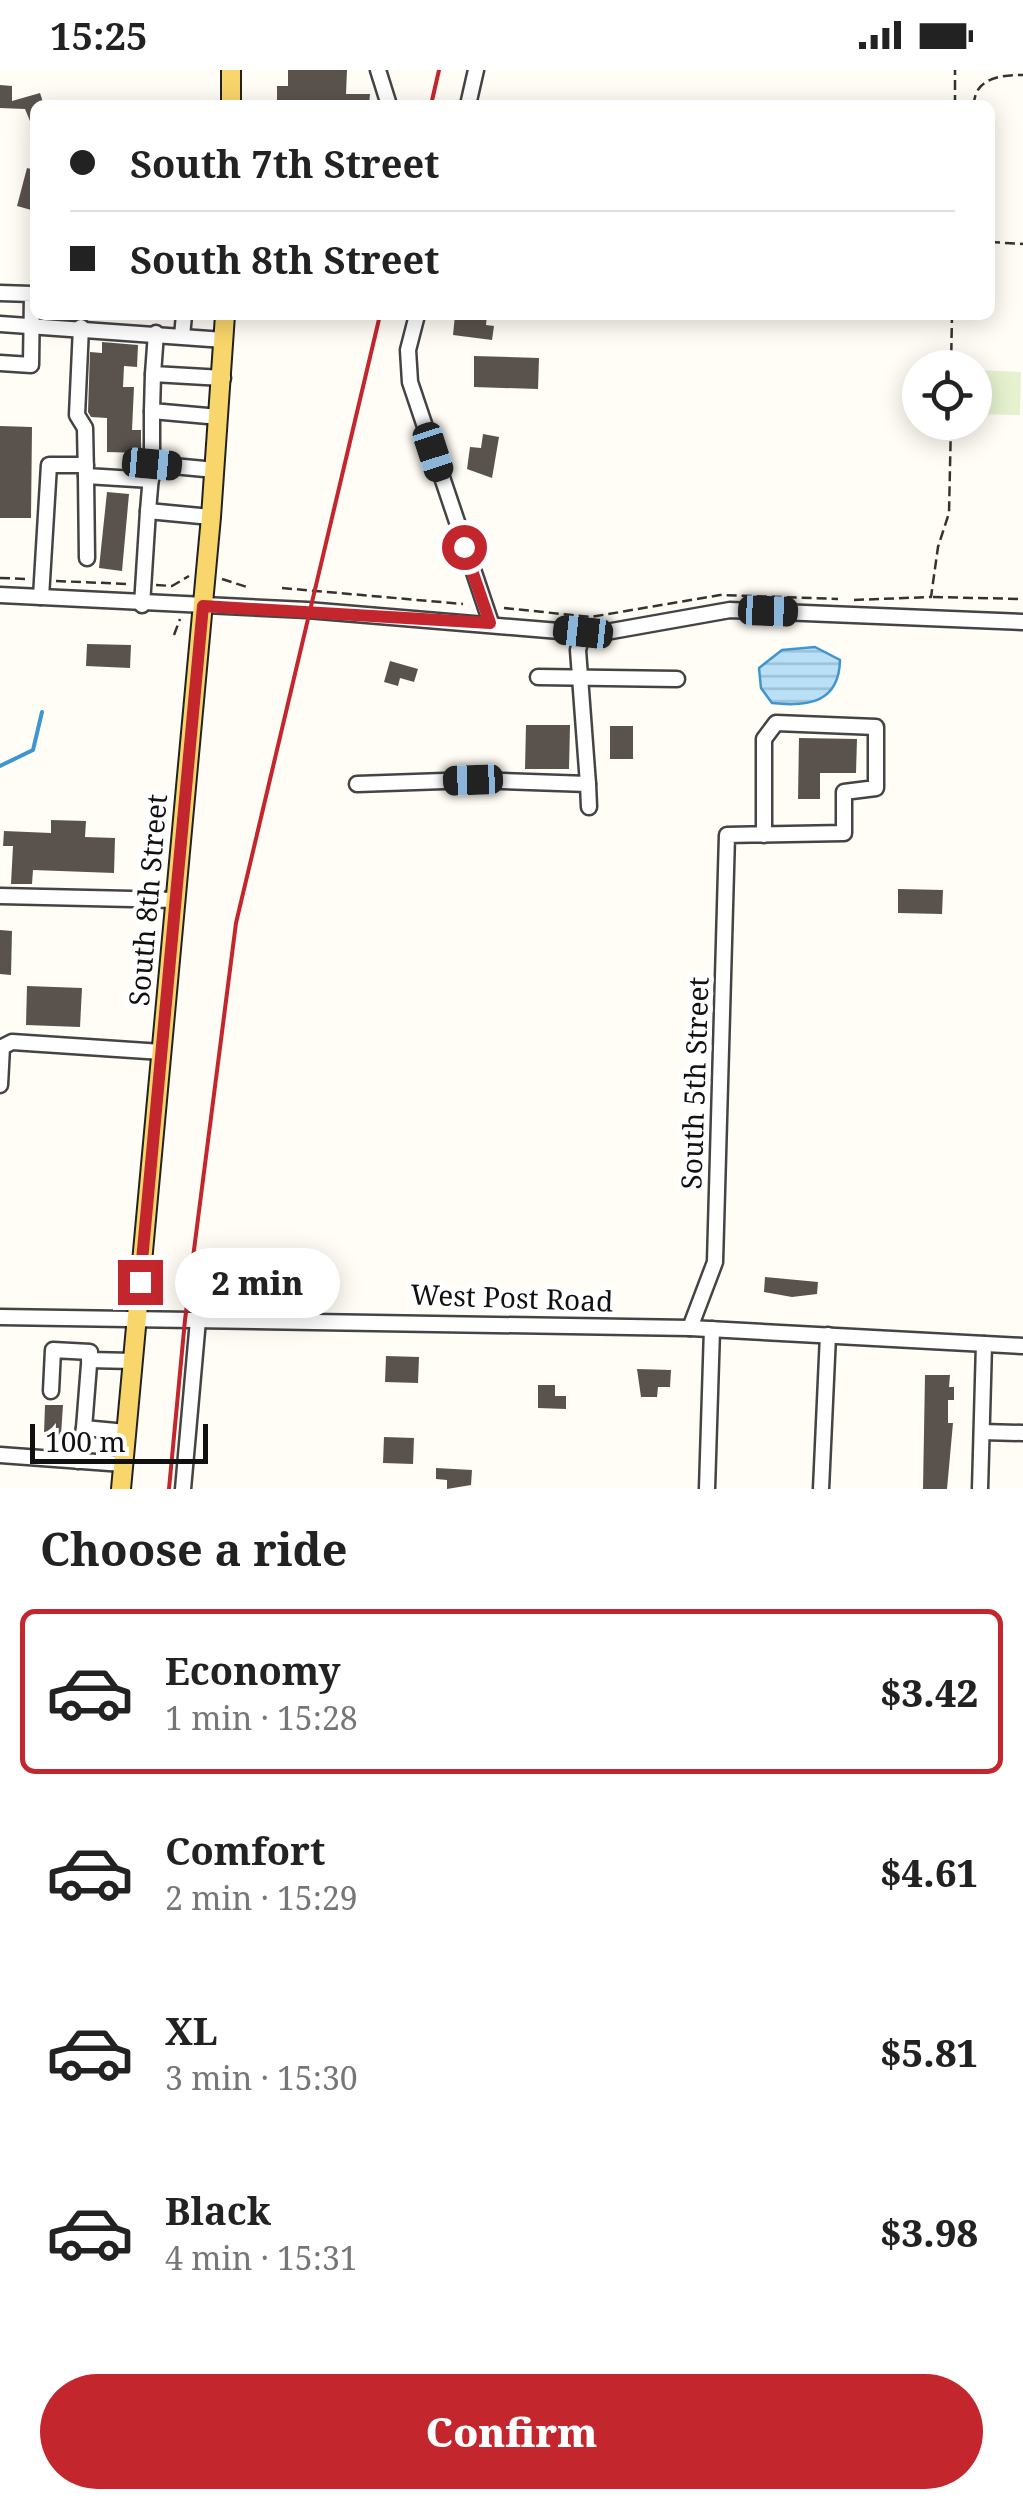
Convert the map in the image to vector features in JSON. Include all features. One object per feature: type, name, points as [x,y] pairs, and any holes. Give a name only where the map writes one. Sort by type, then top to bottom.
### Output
[{"type":"main road","points":[[230,100],[232,70]]},
{"type":"main road","name":"South 8th Street","points":[[121,1489],[211,517],[225,320]]},
{"type":"street","points":[[378,70],[387,100]]},
{"type":"street","points":[[469,100],[476,70]]},
{"type":"street","points":[[0,293],[30,294]]},
{"type":"street","points":[[0,363],[31,364],[31,320]]},
{"type":"street","points":[[182,336],[184,320]]},
{"type":"street","points":[[416,320],[408,350],[410,382],[490,623]]},
{"type":"street","points":[[0,324],[224,340]]},
{"type":"street","points":[[81,327],[77,416],[85,428],[87,558]]},
{"type":"street","points":[[142,605],[156,334]]},
{"type":"street","points":[[153,374],[223,378]]},
{"type":"street","points":[[152,411],[218,417]]},
{"type":"street","points":[[42,597],[49,464],[86,470],[215,470]]},
{"type":"street","points":[[148,511],[211,517]]},
{"type":"street","points":[[0,595],[490,623],[583,632],[730,610],[1023,622]]},
{"type":"street","points":[[583,632],[578,650],[588,807]]},
{"type":"street","points":[[538,677],[676,680]]},
{"type":"street","points":[[776,723],[876,728],[876,788],[844,792],[844,834],[764,835],[764,739],[776,723]]},
{"type":"street","points":[[356,784],[473,780],[588,784]]},
{"type":"street","name":"South 5th Street","points":[[690,1328],[715,1262],[727,835],[764,835]]},
{"type":"street","points":[[0,896],[176,900]]},
{"type":"street","points":[[0,1084],[2,1048],[12,1042],[162,1052]]},
{"type":"street","name":"West Post Road","points":[[0,1317],[690,1328],[1023,1346]]},
{"type":"street","points":[[183,1489],[198,1320]]},
{"type":"street","points":[[707,1489],[712,1329]]},
{"type":"street","points":[[821,1489],[828,1335]]},
{"type":"street","points":[[980,1489],[984,1344]]},
{"type":"street","points":[[51,1391],[53,1350],[90,1352],[78,1461]]},
{"type":"street","points":[[89,1360],[133,1361]]},
{"type":"street","points":[[84,1428],[126,1432]]},
{"type":"street","points":[[982,1432],[1023,1433]]},
{"type":"street","points":[[0,1455],[123,1464]]},
{"type":"path","points":[[955,100],[956,70]]},
{"type":"path","points":[[974,100],[985,82],[1003,74],[1023,75]]},
{"type":"path","points":[[995,242],[1023,244]]},
{"type":"path","points":[[952,320],[952,350]]},
{"type":"path","points":[[932,597],[938,547],[950,513],[951,440]]},
{"type":"path","points":[[153,586],[172,586],[186,576],[183,582]]},
{"type":"path","points":[[0,578],[132,584]]},
{"type":"path","points":[[220,579],[247,586]]},
{"type":"path","points":[[282,588],[463,604]]},
{"type":"path","points":[[504,608],[591,617],[720,595],[838,599]]},
{"type":"path","points":[[854,600],[1023,599]]},
{"type":"green space","points":[[992,371],[1021,372],[1020,415],[992,414]]},
{"type":"water","points":[[815,647],[840,660],[828,694],[798,704],[772,703],[761,688],[759,668],[782,650]]},
{"type":"building","points":[[288,70],[347,70],[346,94],[370,94],[369,100],[277,100],[277,86],[288,86]]},
{"type":"building","points":[[0,85],[12,86],[12,101],[40,93],[42,100],[30,100],[30,121],[25,109],[0,108]]},
{"type":"building","points":[[27,168],[30,169],[30,210],[17,206]]},
{"type":"building","points":[[454,320],[486,320],[486,325],[494,326],[492,340],[453,335]]},
{"type":"building","points":[[102,342],[138,345],[137,367],[124,366],[123,387],[134,387],[132,430],[141,430],[141,453],[107,452],[107,418],[91,417],[88,412],[90,352],[102,353]]},
{"type":"building","points":[[474,356],[539,358],[538,389],[474,387]]},
{"type":"building","points":[[0,426],[32,427],[31,518],[0,518]]},
{"type":"building","points":[[483,434],[499,437],[492,478],[467,469],[470,447],[481,448]]},
{"type":"building","points":[[107,492],[129,494],[122,571],[99,568]]},
{"type":"building","points":[[87,644],[131,645],[130,668],[86,666]]},
{"type":"building","points":[[390,661],[418,669],[414,682],[400,678],[398,686],[384,682]]},
{"type":"building","points":[[526,725],[570,725],[569,769],[525,769]]},
{"type":"building","points":[[610,726],[633,726],[633,759],[610,759]]},
{"type":"building","points":[[799,738],[857,739],[856,773],[820,773],[820,799],[798,799]]},
{"type":"building","points":[[51,820],[86,821],[85,837],[115,838],[114,873],[33,870],[32,884],[11,884],[13,846],[3,846],[4,831],[51,833]]},
{"type":"building","points":[[898,889],[943,890],[942,914],[898,913]]},
{"type":"building","points":[[0,930],[12,931],[11,975],[0,974]]},
{"type":"building","points":[[27,986],[82,988],[80,1027],[26,1025]]},
{"type":"building","points":[[765,1277],[818,1282],[817,1294],[792,1297],[764,1292]]},
{"type":"building","points":[[386,1356],[419,1357],[418,1383],[385,1382]]},
{"type":"building","points":[[637,1369],[671,1370],[670,1387],[658,1387],[657,1397],[641,1397]]},
{"type":"building","points":[[925,1375],[950,1375],[949,1387],[954,1387],[954,1400],[948,1400],[948,1423],[953,1423],[947,1489],[923,1489]]},
{"type":"building","points":[[538,1385],[555,1385],[555,1396],[566,1396],[566,1409],[538,1408]]},
{"type":"building","points":[[45,1405],[63,1405],[61,1435],[44,1434]]},
{"type":"building","points":[[384,1437],[414,1438],[413,1464],[383,1463]]},
{"type":"building","points":[[436,1468],[472,1470],[471,1485],[447,1489],[447,1480],[436,1479]]},
{"type":"waterway","points":[[0,766],[33,750],[42,712]]},
{"type":"railway","points":[[432,100],[439,70]]},
{"type":"railway","points":[[169,1489],[185,1320],[236,923],[379,320]]},
{"type":"route","points":[[140,1282],[203,606],[490,623],[464,547]]}]
